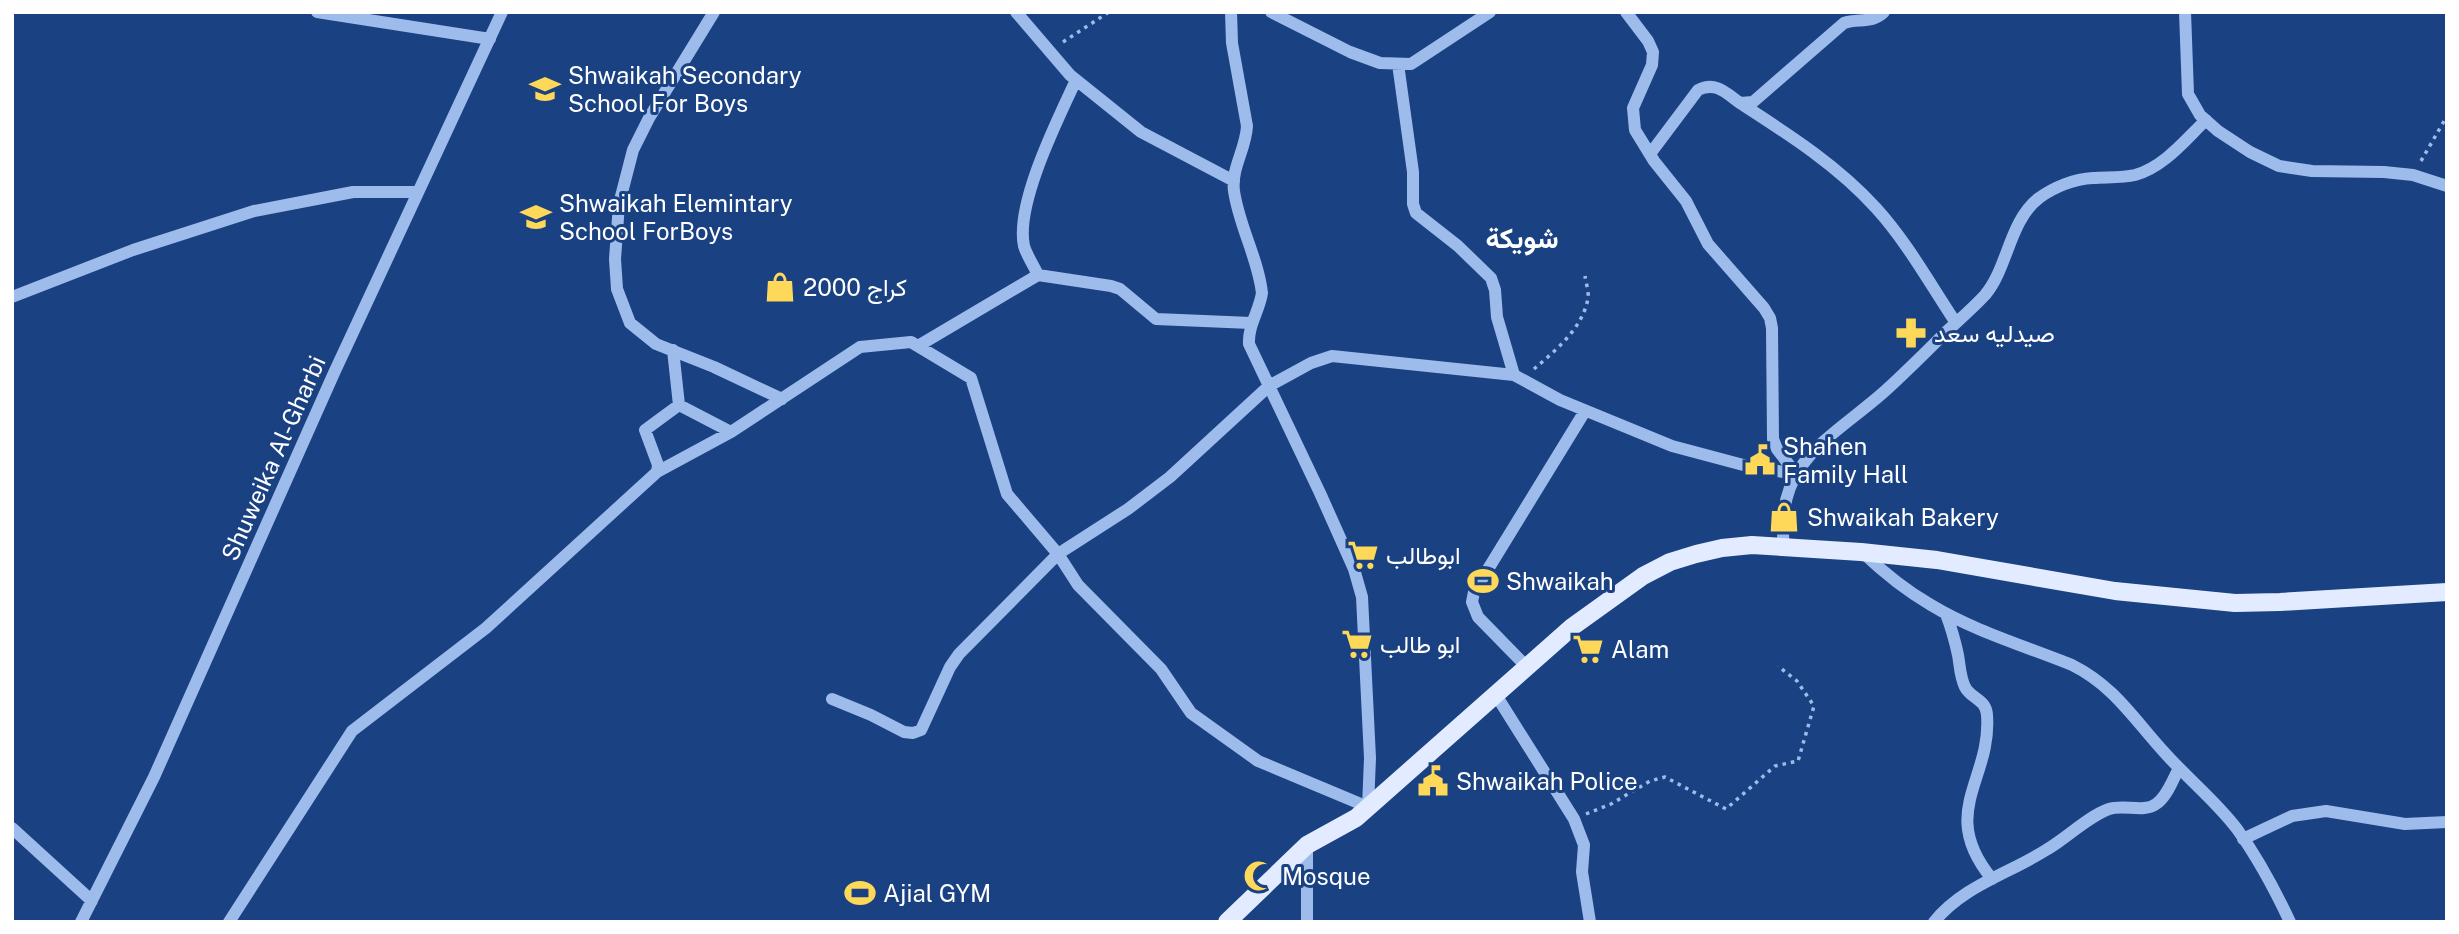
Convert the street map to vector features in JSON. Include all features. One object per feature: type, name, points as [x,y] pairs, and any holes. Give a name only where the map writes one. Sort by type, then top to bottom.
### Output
[{"type":"main road","points":[[1227,922],[1307,845],[1356,818],[1572,627],[1624,589],[1670,562],[1722,548],[1760,545],[1937,560],[2115,591],[2235,603],[2280,603],[2447,592]]},
{"type":"street","points":[[317,12],[490,39]]},
{"type":"street","name":"Shuweika Al-Gharbi","points":[[81,922],[154,777],[334,373],[502,12]]},
{"type":"street","points":[[714,12],[642,130],[626,170],[619,204],[615,273],[622,305],[630,323],[656,344],[782,399]]},
{"type":"street","points":[[1016,12],[1076,80],[1141,132],[1234,181]]},
{"type":"street","points":[[229,922],[352,731],[486,628],[657,472],[731,432],[860,347],[911,342],[971,378],[1007,494],[1058,554],[1078,585],[1161,669],[1191,713],[1258,761],[1368,807],[1370,758],[1362,597],[1354,569],[1250,344],[1251,323],[1261,305],[1262,293],[1234,193],[1235,169],[1247,139],[1247,126],[1232,43],[1231,12]]},
{"type":"street","points":[[1271,12],[1350,52],[1380,63],[1398,64],[1411,64],[1490,12]]},
{"type":"street","points":[[1626,12],[1653,52],[1651,65],[1633,108],[1635,130],[1686,201],[1708,244],[1770,318],[1773,439],[1777,449],[1796,474]]},
{"type":"street","points":[[1740,103],[1754,102],[1844,23],[1871,20],[1884,12]]},
{"type":"street","points":[[2185,12],[2188,94],[2200,115],[2218,131],[2250,152],[2279,166],[2312,171],[2413,175],[2447,186]]},
{"type":"street","points":[[1398,64],[1416,213],[1458,246],[1490,278],[1495,290],[1497,317],[1518,377]]},
{"type":"street","points":[[1038,275],[1024,247],[1024,216],[1055,125],[1076,80]]},
{"type":"street","points":[[1650,154],[1698,90],[1707,85],[1719,87],[1811,151],[1859,190],[1895,231],[1956,323]]},
{"type":"street","points":[[1784,547],[1783,519],[1796,474],[1816,447],[1884,392],[1986,293],[2023,218],[2036,200],[2074,181],[2134,175],[2147,171],[2166,158],[2206,120]]},
{"type":"street","points":[[12,297],[134,250],[254,211],[353,192],[418,192]]},
{"type":"street","points":[[918,346],[1038,275],[1120,289],[1156,319],[1251,323]]},
{"type":"street","points":[[673,350],[679,405]]},
{"type":"street","points":[[832,699],[904,732],[914,733],[921,730],[950,667],[959,654],[1058,554],[1128,509],[1170,477],[1269,386],[1311,363],[1332,356],[1518,377],[1586,411],[1672,446],[1747,466],[1796,474]]},
{"type":"street","points":[[679,405],[731,432]]},
{"type":"street","points":[[657,472],[658,465],[645,430],[679,405]]},
{"type":"street","points":[[1527,667],[1478,617],[1472,602],[1475,592],[1586,411]]},
{"type":"street","points":[[1861,552],[1910,592],[1946,614],[2072,665],[2109,688],[2236,828],[2275,891],[2290,922]]},
{"type":"street","points":[[1946,614],[1964,685],[1968,692],[1984,704],[1987,715],[1982,758],[1967,814],[1968,829],[1976,856],[1992,879]]},
{"type":"street","points":[[1496,695],[1574,819],[1584,845],[1582,872],[1590,922]]},
{"type":"street","points":[[1934,922],[1968,891],[2049,849],[2100,813],[2122,806],[2146,808],[2157,804],[2179,768]]},
{"type":"street","points":[[2243,839],[2276,822],[2309,813],[2343,813],[2405,824],[2447,822]]},
{"type":"street","points":[[12,828],[92,901]]},
{"type":"street","points":[[1307,845],[1307,922]]},
{"type":"path","points":[[1049,51],[1109,12]]},
{"type":"path","points":[[2413,175],[2447,116]]},
{"type":"path","points":[[1518,377],[1555,351],[1581,320],[1589,296],[1585,276]]},
{"type":"path","points":[[1574,819],[1611,804],[1650,781],[1665,777],[1727,809],[1775,766],[1798,761],[1814,706],[1797,681],[1778,666]]},
{"type":"place","name":"Shwaikah Secondary School For Boys","points":[[545,89]]},
{"type":"place","name":"Shwaikah Elemintary School ForBoys","points":[[536,217]]},
{"type":"place","name":"كراج 2000","points":[[780,287]]},
{"type":"place","name":"صيدليه سعد","points":[[1911,333]]},
{"type":"place","name":"Shahen Family Hall","points":[[1760,460]]},
{"type":"place","name":"Shwaikah Bakery","points":[[1784,517]]},
{"type":"place","name":"ابوطالب","points":[[1363,555]]},
{"type":"place","name":"Shwaikah","points":[[1483,581]]},
{"type":"place","name":"ابو طالب","points":[[1357,644]]},
{"type":"place","name":"Alam","points":[[1588,649]]},
{"type":"place","name":"Shwaikah Police","points":[[1433,781]]},
{"type":"place","name":"Mosque","points":[[1259,876]]},
{"type":"place","name":"Ajial GYM","points":[[860,893]]},
{"type":"district","name":"شويكة","points":[[1522,237]]}]
